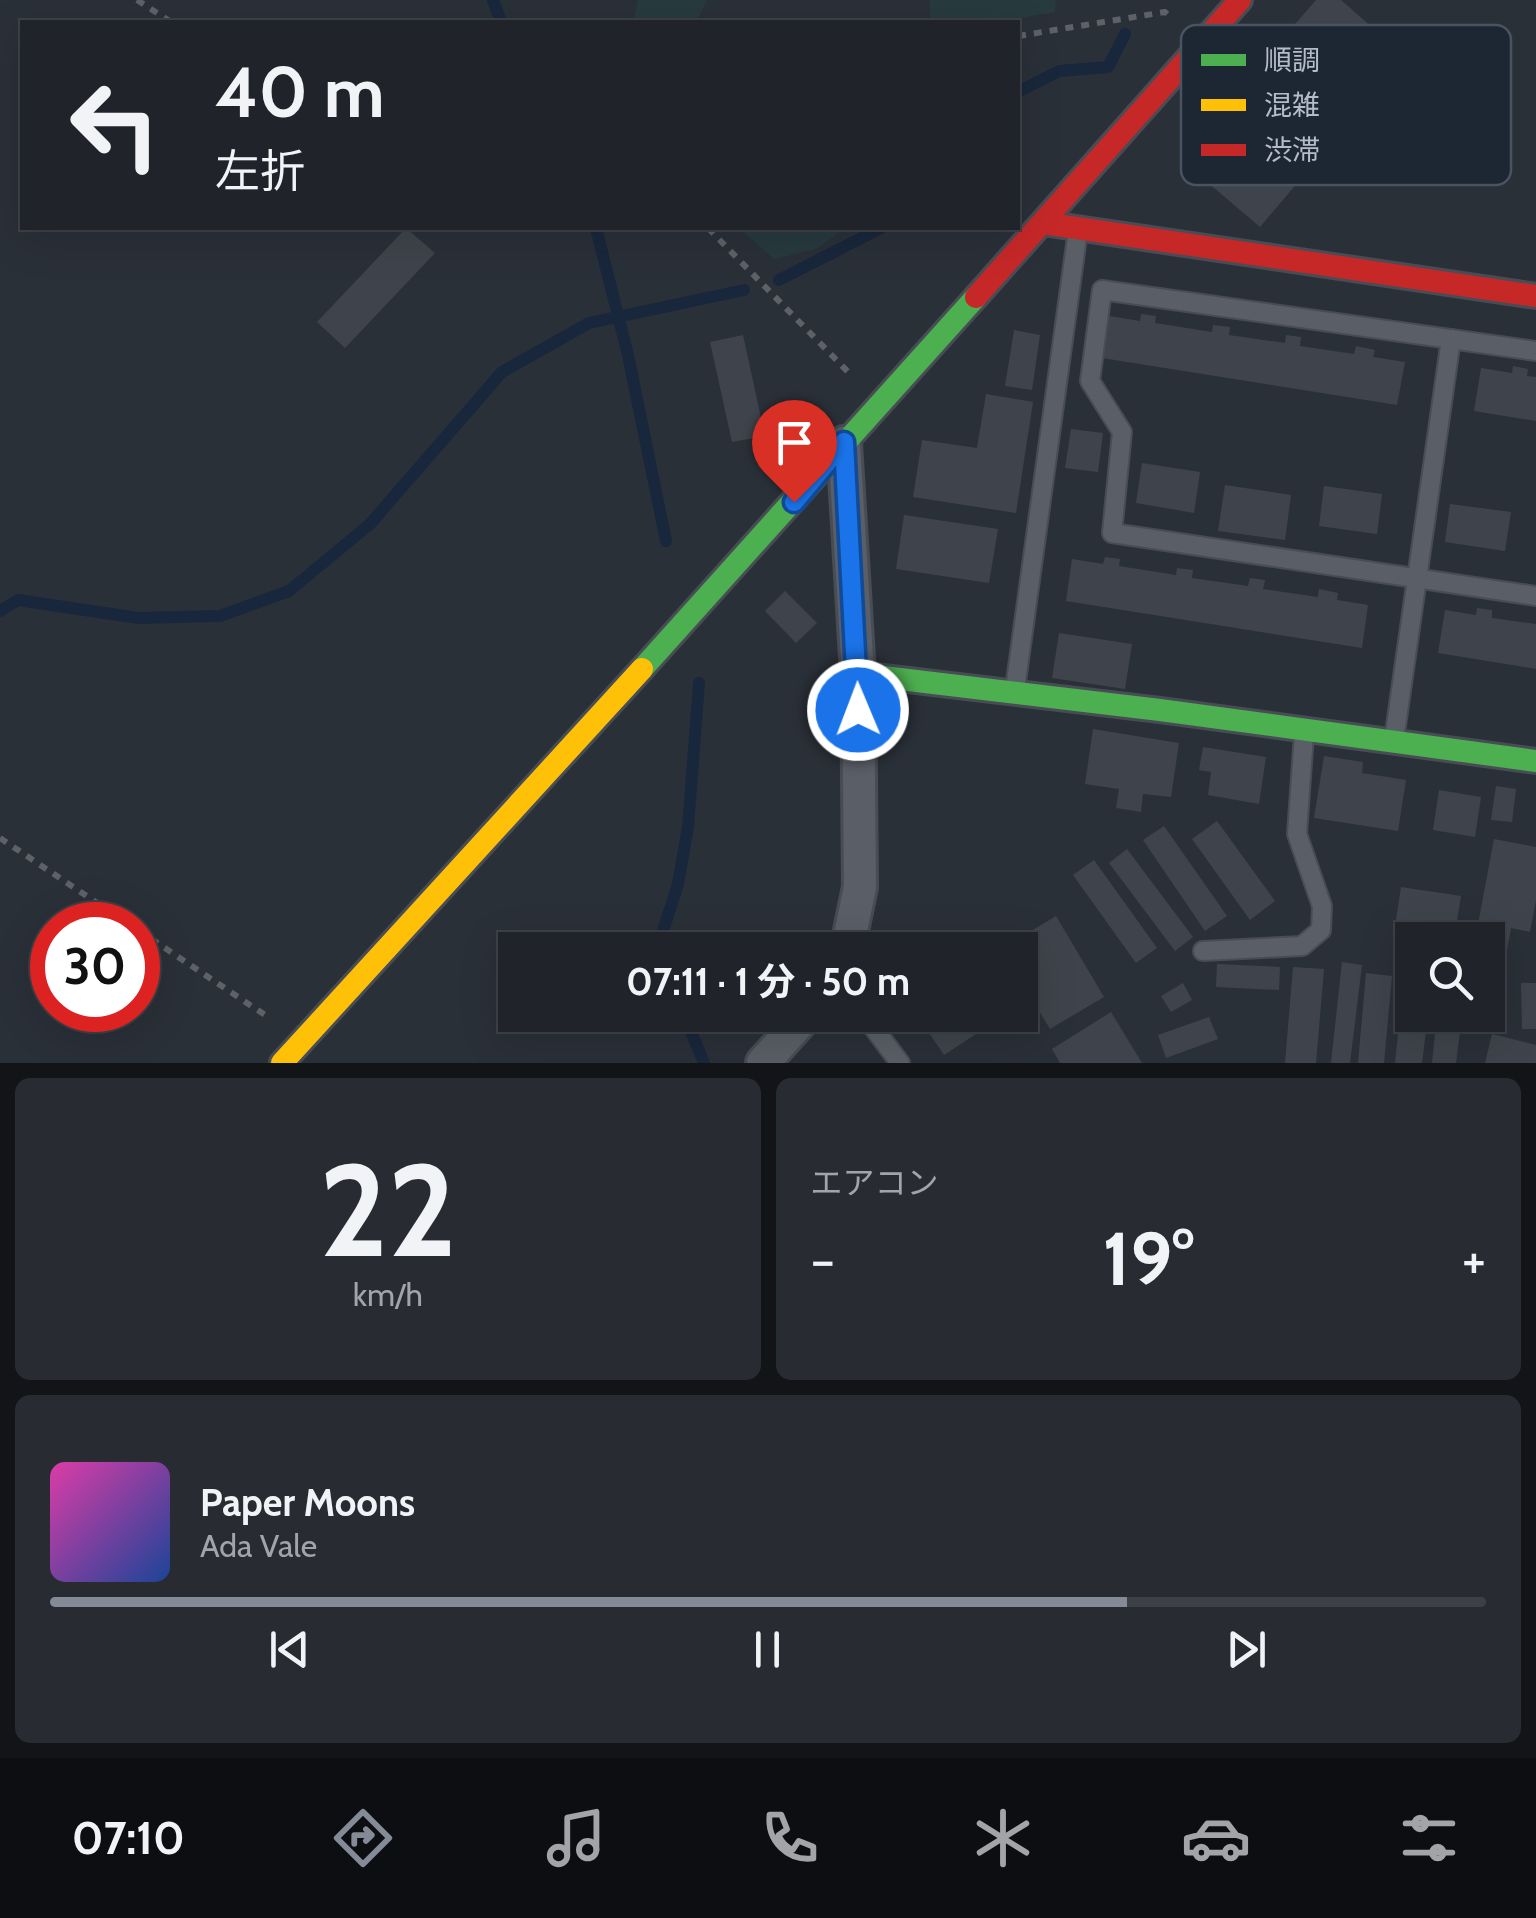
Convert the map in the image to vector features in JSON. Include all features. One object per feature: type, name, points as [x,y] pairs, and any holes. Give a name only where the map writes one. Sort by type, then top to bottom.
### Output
[{"type":"street","points":[[1218,25],[1240,0]]},
{"type":"street","points":[[282,1063],[768,531],[1181,67]]},
{"type":"street","points":[[1043,223],[1536,296]]},
{"type":"street","points":[[844,442],[858,674],[860,887],[851,932]]},
{"type":"street","points":[[858,674],[1536,761]]},
{"type":"street","points":[[762,1063],[790,1032]]},
{"type":"lane","points":[[1014,693],[1078,229]]},
{"type":"lane","points":[[1536,351],[1102,290],[1090,381],[1122,432],[1112,533],[1536,596]]},
{"type":"lane","points":[[1393,742],[1451,339]]},
{"type":"lane","points":[[1203,951],[1302,946],[1321,930],[1322,906],[1297,834],[1304,730]]},
{"type":"lane","points":[[877,1032],[900,1063]]},
{"type":"path","points":[[138,0],[168,20]]},
{"type":"path","points":[[710,230],[819,345],[880,402]]},
{"type":"path","points":[[0,838],[96,902]]},
{"type":"path","points":[[160,945],[303,1040]]},
{"type":"green space","points":[[638,0],[707,0],[697,20],[633,20]]},
{"type":"green space","points":[[930,0],[1056,0],[1055,12],[1008,20],[930,20]]},
{"type":"green space","points":[[741,230],[842,230],[818,248],[774,259]]},
{"type":"building","points":[[1316,0],[1341,0],[1369,25],[1294,25]]},
{"type":"building","points":[[1211,185],[1295,185],[1260,227]]},
{"type":"building","points":[[404,230],[435,253],[345,348],[317,322]]},
{"type":"building","points":[[1141,314],[1156,316],[1155,323],[1212,332],[1213,325],[1230,327],[1229,335],[1285,343],[1286,335],[1301,337],[1300,346],[1354,354],[1356,346],[1375,350],[1373,357],[1405,362],[1397,405],[1102,358],[1109,316],[1140,321]]},
{"type":"building","points":[[1014,330],[1040,335],[1032,390],[1005,386]]},
{"type":"building","points":[[743,335],[765,436],[732,442],[710,342]]},
{"type":"building","points":[[1513,366],[1528,369],[1527,376],[1536,377],[1536,421],[1474,411],[1481,368],[1512,373]]},
{"type":"building","points":[[986,394],[1033,402],[1016,513],[913,497],[922,440],[977,448]]},
{"type":"building","points":[[1071,429],[1103,433],[1098,472],[1065,468]]},
{"type":"building","points":[[1142,463],[1200,472],[1194,513],[1136,503]]},
{"type":"building","points":[[1225,485],[1291,495],[1285,540],[1218,531]]},
{"type":"building","points":[[1324,486],[1382,494],[1377,534],[1319,526]]},
{"type":"building","points":[[1450,504],[1511,512],[1505,551],[1445,542]]},
{"type":"building","points":[[904,515],[998,529],[989,583],[896,569]]},
{"type":"building","points":[[1105,557],[1120,559],[1119,566],[1176,575],[1177,568],[1193,570],[1192,578],[1248,586],[1250,578],[1265,580],[1263,589],[1318,597],[1319,589],[1338,593],[1337,600],[1368,605],[1362,648],[1066,601],[1072,559],[1103,564]]},
{"type":"building","points":[[785,591],[817,623],[796,643],[765,611]]},
{"type":"building","points":[[1477,608],[1492,610],[1492,618],[1536,624],[1536,669],[1438,653],[1445,610],[1476,615]]},
{"type":"building","points":[[1059,633],[1132,644],[1125,689],[1052,678]]},
{"type":"building","points":[[1093,729],[1179,743],[1171,797],[1143,794],[1141,812],[1116,808],[1119,789],[1085,784]]},
{"type":"building","points":[[1203,747],[1266,757],[1259,804],[1208,795],[1211,772],[1199,770]]},
{"type":"building","points":[[1324,756],[1363,762],[1362,773],[1406,780],[1398,831],[1314,818]]},
{"type":"building","points":[[1496,786],[1516,789],[1512,822],[1491,820]]},
{"type":"building","points":[[1439,790],[1481,797],[1475,837],[1433,830]]},
{"type":"building","points":[[1217,821],[1275,901],[1250,920],[1192,839]]},
{"type":"building","points":[[1164,826],[1227,916],[1205,931],[1143,840]]},
{"type":"building","points":[[1494,839],[1536,847],[1536,900],[1530,932],[1511,928],[1505,950],[1505,922],[1478,922]]},
{"type":"building","points":[[1127,849],[1193,937],[1175,951],[1109,863]]},
{"type":"building","points":[[1094,860],[1157,948],[1136,963],[1073,875]]},
{"type":"building","points":[[1401,887],[1461,896],[1457,922],[1396,922]]},
{"type":"building","points":[[1056,916],[1104,997],[1050,1029],[1038,1009],[1038,932],[1030,932]]},
{"type":"building","points":[[1342,962],[1362,965],[1350,1063],[1331,1063]]},
{"type":"building","points":[[1217,964],[1280,967],[1279,990],[1216,987]]},
{"type":"building","points":[[1293,967],[1324,969],[1316,1063],[1285,1063]]},
{"type":"building","points":[[1366,973],[1392,976],[1384,1063],[1358,1063]]},
{"type":"building","points":[[1183,983],[1192,1000],[1171,1012],[1161,996]]},
{"type":"building","points":[[1521,983],[1536,983],[1536,1029],[1522,1029]]},
{"type":"building","points":[[1111,1012],[1142,1063],[1060,1063],[1052,1049]]},
{"type":"building","points":[[1209,1017],[1218,1039],[1166,1058],[1158,1035]]},
{"type":"building","points":[[928,1032],[979,1032],[944,1055]]},
{"type":"building","points":[[1398,1032],[1426,1032],[1422,1063],[1395,1063]]},
{"type":"building","points":[[1435,1032],[1460,1032],[1456,1063],[1432,1063]]},
{"type":"building","points":[[1492,1034],[1536,1045],[1536,1063],[1485,1063]]},
{"type":"waterway","points":[[493,0],[500,20]]},
{"type":"waterway","points":[[1020,91],[1059,71],[1108,67],[1125,34]]},
{"type":"waterway","points":[[597,230],[628,355],[666,541]]},
{"type":"waterway","points":[[779,280],[877,230]]},
{"type":"waterway","points":[[0,611],[18,600],[138,618],[220,616],[289,591],[370,524],[502,372],[589,323],[744,290]]},
{"type":"waterway","points":[[663,932],[678,884],[688,827],[699,683]]},
{"type":"waterway","points":[[691,1032],[704,1063]]},
{"type":"traffic: fast","points":[[642,669],[976,297]]},
{"type":"traffic: fast","points":[[858,674],[1536,761]]},
{"type":"traffic: slow","points":[[282,1063],[642,669]]},
{"type":"traffic: jam","points":[[1218,25],[1240,0]]},
{"type":"traffic: jam","points":[[976,297],[1181,66]]},
{"type":"traffic: jam","points":[[1043,223],[1536,296]]},
{"type":"route","points":[[794,502],[844,442],[858,710]]}]
